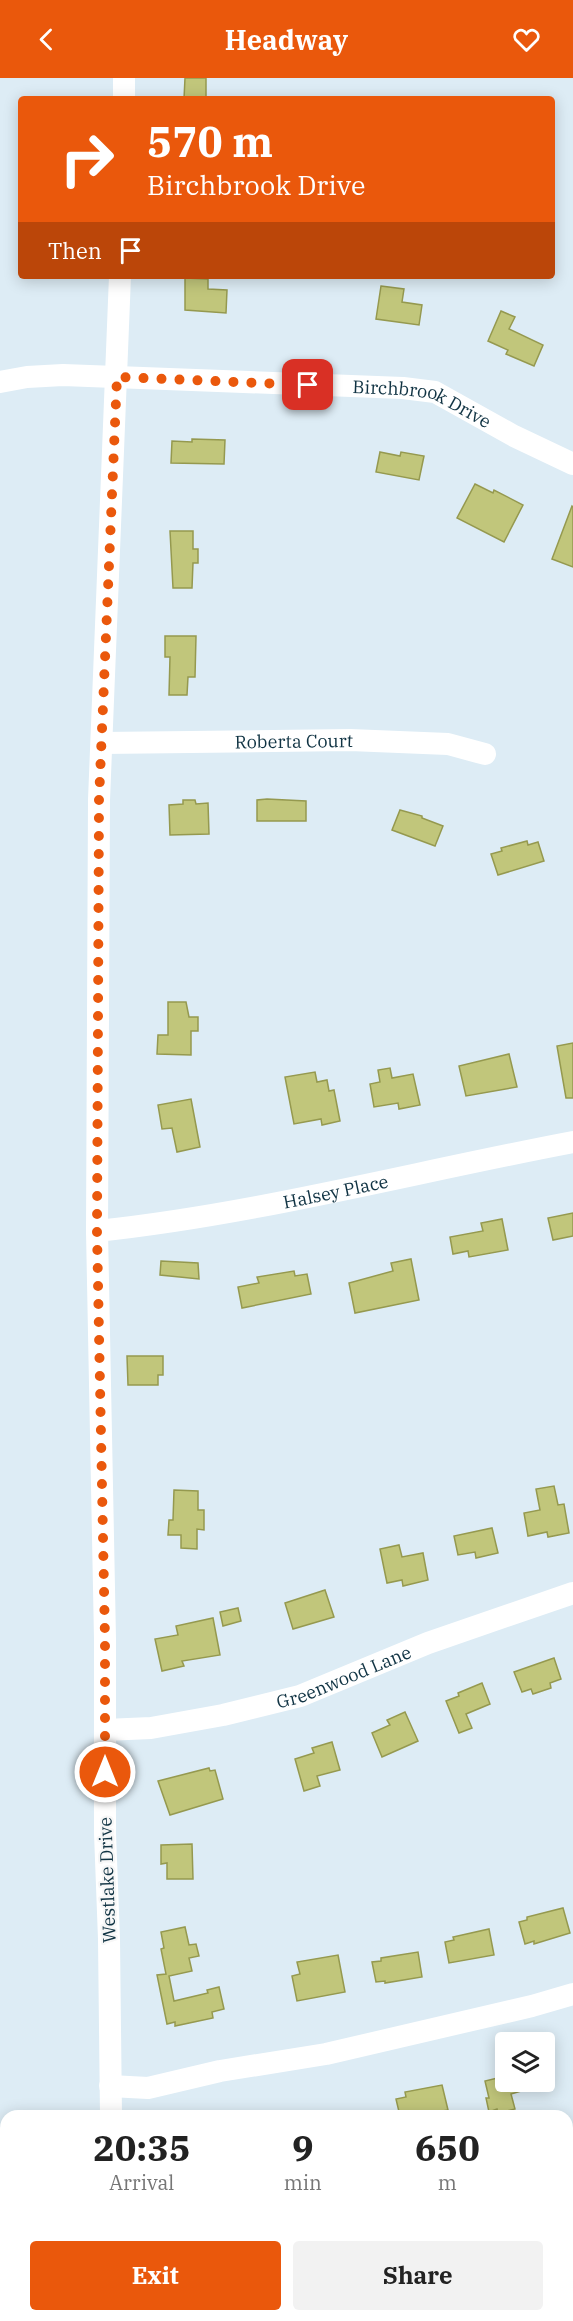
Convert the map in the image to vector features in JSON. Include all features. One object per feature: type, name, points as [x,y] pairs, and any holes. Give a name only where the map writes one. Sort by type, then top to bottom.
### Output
[{"type":"street","points":[[124,78],[124,96]]},
{"type":"street","name":"Westlake Drive","points":[[111,2110],[97,1232],[99,812],[120,279]]},
{"type":"street","name":"Birchbrook Drive","points":[[0,382],[27,377],[63,375],[403,388],[435,392],[514,436],[573,464]]},
{"type":"street","name":"Roberta Court","points":[[102,743],[350,740],[448,744],[485,754]]},
{"type":"street","name":"Halsey Place","points":[[97,1232],[245,1209],[573,1142]]},
{"type":"street","name":"Greenwood Lane","points":[[105,1730],[151,1728],[223,1715],[300,1696],[428,1643],[573,1593]]},
{"type":"street","points":[[110,2086],[148,2088],[220,2071],[326,2054],[532,2006],[573,1994]]},
{"type":"building","points":[[185,78],[206,78],[206,96],[184,96]]},
{"type":"building","points":[[185,279],[208,279],[208,289],[227,290],[226,313],[185,310]]},
{"type":"building","points":[[381,286],[404,289],[402,302],[422,305],[419,325],[376,319]]},
{"type":"building","points":[[501,311],[515,317],[509,329],[543,345],[534,366],[506,354],[508,350],[488,341]]},
{"type":"building","points":[[192,439],[225,440],[224,464],[171,463],[172,441],[192,442]]},
{"type":"building","points":[[380,452],[400,456],[401,452],[424,456],[419,480],[376,472]]},
{"type":"building","points":[[475,484],[493,493],[494,490],[523,505],[504,542],[457,518]]},
{"type":"building","points":[[573,507],[573,567],[552,559]]},
{"type":"building","points":[[170,531],[193,531],[193,549],[198,549],[198,563],[193,563],[192,588],[173,588]]},
{"type":"building","points":[[165,636],[196,636],[195,677],[188,677],[187,695],[169,695],[170,657],[165,657]]},
{"type":"building","points":[[183,800],[195,800],[196,804],[208,803],[209,834],[170,835],[169,805],[183,804]]},
{"type":"building","points":[[257,800],[306,801],[306,821],[257,821]]},
{"type":"building","points":[[400,810],[422,816],[422,818],[443,826],[435,846],[392,830]]},
{"type":"building","points":[[527,841],[528,845],[538,842],[544,861],[498,875],[491,854],[502,851],[501,848]]},
{"type":"building","points":[[168,1002],[186,1002],[189,1017],[198,1017],[198,1031],[191,1031],[191,1055],[157,1054],[158,1035],[168,1035]]},
{"type":"building","points":[[573,1043],[573,1098],[566,1098],[557,1046]]},
{"type":"building","points":[[509,1054],[517,1087],[466,1096],[459,1066]]},
{"type":"building","points":[[390,1068],[392,1078],[413,1074],[420,1105],[399,1109],[398,1103],[374,1107],[370,1084],[380,1082],[378,1070]]},
{"type":"building","points":[[315,1072],[317,1082],[327,1080],[329,1091],[334,1090],[340,1121],[322,1125],[321,1119],[294,1124],[285,1077]]},
{"type":"building","points":[[191,1099],[200,1147],[177,1152],[172,1128],[162,1129],[158,1105]]},
{"type":"building","points":[[573,1213],[573,1236],[553,1240],[548,1218]]},
{"type":"building","points":[[502,1219],[508,1250],[469,1257],[468,1251],[453,1254],[450,1237],[483,1231],[481,1223]]},
{"type":"building","points":[[411,1259],[419,1300],[355,1313],[349,1283],[393,1271],[391,1263]]},
{"type":"building","points":[[161,1261],[198,1263],[199,1279],[160,1275]]},
{"type":"building","points":[[294,1271],[295,1276],[307,1274],[311,1294],[242,1308],[238,1287],[259,1283],[257,1277]]},
{"type":"building","points":[[127,1356],[163,1356],[163,1375],[158,1375],[158,1385],[128,1385]]},
{"type":"building","points":[[554,1486],[558,1505],[564,1504],[569,1533],[548,1537],[547,1532],[528,1536],[524,1513],[540,1510],[536,1489]]},
{"type":"building","points":[[174,1490],[198,1491],[198,1510],[204,1510],[204,1530],[197,1529],[197,1549],[181,1548],[181,1535],[168,1535],[169,1520],[173,1520]]},
{"type":"building","points":[[492,1528],[498,1553],[476,1558],[475,1552],[458,1555],[454,1536]]},
{"type":"building","points":[[399,1545],[402,1557],[423,1553],[428,1580],[403,1586],[402,1580],[387,1583],[380,1549]]},
{"type":"building","points":[[325,1590],[334,1617],[293,1629],[285,1603]]},
{"type":"building","points":[[238,1608],[241,1621],[223,1626],[220,1612]]},
{"type":"building","points":[[213,1618],[220,1655],[182,1661],[184,1666],[162,1671],[155,1639],[178,1635],[176,1626]]},
{"type":"building","points":[[554,1658],[561,1679],[550,1683],[551,1688],[533,1694],[531,1689],[522,1692],[514,1672]]},
{"type":"building","points":[[482,1683],[490,1704],[466,1714],[472,1728],[459,1733],[446,1701]]},
{"type":"building","points":[[405,1712],[418,1741],[382,1757],[372,1733],[390,1725],[387,1720]]},
{"type":"building","points":[[332,1742],[340,1770],[317,1776],[320,1786],[304,1791],[295,1759],[314,1753],[312,1748]]},
{"type":"building","points":[[209,1768],[210,1771],[215,1770],[223,1799],[170,1815],[158,1781]]},
{"type":"building","points":[[192,1844],[193,1879],[167,1879],[167,1863],[161,1864],[161,1845]]},
{"type":"building","points":[[563,1908],[570,1933],[534,1944],[534,1941],[525,1944],[519,1922],[527,1920],[527,1917]]},
{"type":"building","points":[[185,1927],[189,1945],[196,1944],[199,1956],[189,1958],[192,1971],[169,1976],[174,2001],[208,1993],[207,1990],[219,1987],[224,2009],[212,2012],[213,2018],[175,2026],[175,2022],[167,2024],[157,1975],[166,1974],[161,1949],[164,1948],[161,1932]]},
{"type":"building","points":[[489,1929],[494,1955],[449,1963],[445,1942],[454,1940],[453,1937]]},
{"type":"building","points":[[418,1952],[422,1977],[385,1983],[385,1981],[376,1982],[372,1962],[381,1961],[381,1958]]},
{"type":"building","points":[[338,1955],[345,1992],[297,2001],[292,1976],[300,1974],[297,1962]]},
{"type":"building","points":[[495,2079],[495,2092],[518,2092],[511,2094],[515,2109],[511,2110],[489,2110],[486,2098],[489,2098],[485,2081]]},
{"type":"building","points":[[442,2085],[448,2110],[399,2110],[396,2099],[406,2097],[405,2092]]},
{"type":"route","points":[[105,1772],[105,1639],[97,1232],[99,800],[117,377],[308,385]]}]
